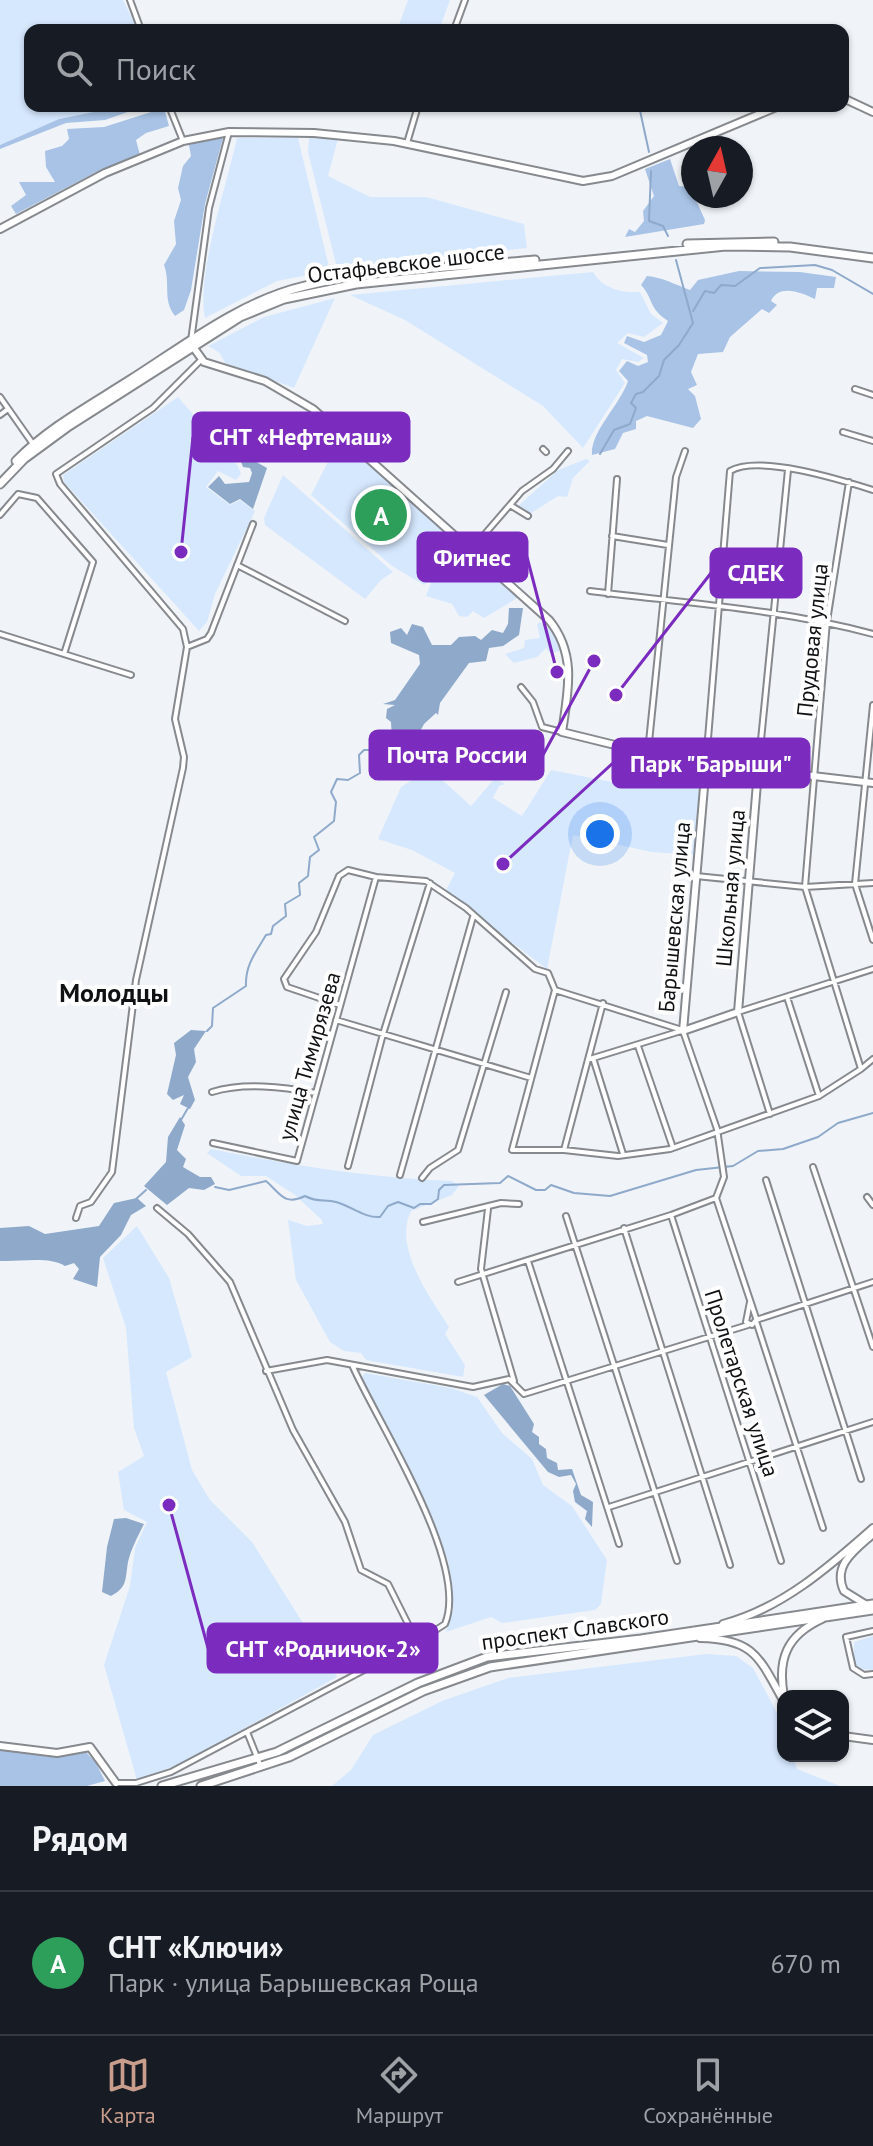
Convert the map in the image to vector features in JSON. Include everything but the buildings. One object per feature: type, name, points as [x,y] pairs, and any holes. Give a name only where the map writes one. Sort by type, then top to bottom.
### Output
[{"type":"main road","name":"Остафьевское шоссе","points":[[191,344],[237,312],[283,292],[354,279],[726,241],[789,243],[873,256]]},
{"type":"main road","name":"Остафьевское шоссе","points":[[0,477],[35,447],[191,344],[240,317],[284,299],[356,284],[726,246],[790,247],[873,256]]},
{"type":"main road","name":"Остафьевское шоссе","points":[[0,484],[35,447]]},
{"type":"main road","name":"проспект Славского","points":[[201,1786],[261,1768],[462,1674],[871,1606]]},
{"type":"main road","name":"проспект Славского","points":[[162,1786],[258,1759],[459,1666],[520,1652],[696,1634],[825,1617],[871,1606]]},
{"type":"street","points":[[130,0],[139,24]]},
{"type":"street","points":[[456,24],[465,0]]},
{"type":"street","points":[[849,101],[873,112]]},
{"type":"street","points":[[171,112],[183,141]]},
{"type":"street","points":[[407,143],[416,112]]},
{"type":"street","points":[[0,229],[88,181],[183,141],[229,132],[314,133],[407,143],[552,176],[595,180],[612,176],[765,112]]},
{"type":"street","points":[[229,132],[209,208],[191,325],[191,344],[201,360],[265,381],[307,405],[555,628],[571,677],[562,732]]},
{"type":"street","points":[[191,325],[202,334]]},
{"type":"street","points":[[76,1218],[80,1206],[91,1202],[112,1172],[136,980],[183,768],[184,757],[175,719],[187,647],[183,629],[171,611],[56,477],[59,471],[153,408],[201,360]]},
{"type":"street","points":[[855,389],[873,395]]},
{"type":"street","points":[[0,397],[35,447]]},
{"type":"street","points":[[0,415],[8,409]]},
{"type":"street","points":[[843,432],[873,441]]},
{"type":"street","points":[[471,550],[510,505],[568,451]]},
{"type":"street","points":[[648,752],[676,477],[685,451]]},
{"type":"street","points":[[553,458],[558,463]]},
{"type":"street","name":"Барышевская улица","points":[[683,1031],[730,471],[739,466],[788,470]]},
{"type":"street","points":[[788,470],[797,467],[873,490]]},
{"type":"street","name":"Школьная улица","points":[[770,1114],[738,1012],[771,614],[788,470]]},
{"type":"street","points":[[608,594],[617,479]]},
{"type":"street","name":"Прудовая улица","points":[[849,482],[827,621],[805,887],[861,1069]]},
{"type":"street","points":[[0,515],[18,494],[37,498],[93,562],[64,654]]},
{"type":"street","points":[[510,505],[528,516]]},
{"type":"street","points":[[187,647],[207,639],[211,633],[253,524]]},
{"type":"street","points":[[612,536],[668,545]]},
{"type":"street","points":[[237,565],[345,621]]},
{"type":"street","points":[[590,591],[717,604],[827,621],[873,634]]},
{"type":"street","points":[[0,634],[131,675]]},
{"type":"street","points":[[521,687],[533,702],[542,727],[706,764],[870,782]]},
{"type":"street","points":[[873,705],[870,782],[855,884],[873,940]]},
{"type":"street","points":[[340,1005],[287,987],[284,979],[316,932],[339,876],[348,870],[376,877],[430,883],[466,908],[535,969],[548,973],[555,990],[512,1150],[644,1154],[819,1096],[873,1059]]},
{"type":"street","points":[[696,876],[805,887],[873,883]]},
{"type":"street","name":"улица Тимирязева","points":[[213,1143],[297,1161],[376,877]]},
{"type":"street","points":[[348,1166],[383,1034],[430,883]]},
{"type":"street","points":[[400,1175],[473,917]]},
{"type":"street","points":[[590,1059],[873,969]]},
{"type":"street","points":[[555,990],[683,1031]]},
{"type":"street","points":[[422,1178],[430,1168],[458,1150],[506,992]]},
{"type":"street","points":[[787,997],[819,1096]]},
{"type":"street","points":[[564,1150],[603,1003]]},
{"type":"street","points":[[336,1020],[531,1078]]},
{"type":"street","points":[[458,1282],[716,1198],[723,1189],[724,1172],[717,1129],[683,1031]]},
{"type":"street","points":[[638,1046],[672,1145]]},
{"type":"street","points":[[590,1059],[623,1154]]},
{"type":"street","points":[[212,1092],[226,1087],[284,1088],[316,1093]]},
{"type":"street","points":[[813,1167],[873,1347]]},
{"type":"street","points":[[766,1180],[861,1479]]},
{"type":"street","points":[[867,1197],[873,1205]]},
{"type":"street","points":[[716,1198],[750,1302],[751,1321],[759,1329],[823,1528]]},
{"type":"street","points":[[423,1222],[488,1209],[501,1203],[519,1204]]},
{"type":"street","points":[[157,1208],[188,1234],[230,1282],[293,1430],[345,1522],[361,1570],[388,1584],[417,1642]]},
{"type":"street","points":[[488,1209],[482,1273],[515,1386]]},
{"type":"street","name":"Пролетарская улица","points":[[671,1215],[781,1561]]},
{"type":"street","points":[[566,1216],[677,1561]]},
{"type":"street","points":[[624,1228],[730,1565]]},
{"type":"street","points":[[528,1261],[619,1544]]},
{"type":"street","points":[[266,1371],[327,1360],[473,1387],[509,1379],[524,1394],[873,1282]]},
{"type":"street","points":[[0,1746],[57,1753],[90,1747],[118,1785],[136,1783],[171,1772],[417,1642],[445,1624],[450,1582],[430,1526],[353,1367]]},
{"type":"street","points":[[609,1507],[873,1422]]},
{"type":"street","points":[[696,1634],[771,1605],[820,1572],[873,1528]]},
{"type":"street","points":[[871,1606],[844,1591],[840,1574],[850,1554],[873,1534]]},
{"type":"street","points":[[782,1690],[781,1666],[788,1645],[804,1628],[825,1617]]},
{"type":"street","points":[[872,1632],[846,1637],[853,1668],[864,1675],[873,1674]]},
{"type":"street","points":[[696,1634],[748,1647],[771,1674],[779,1690]]},
{"type":"street","points":[[247,1732],[261,1768]]},
{"type":"street","points":[[849,1737],[873,1740]]},
{"type":"shaded area","points":[[0,0],[123,0],[135,24],[24,24],[24,112],[100,112],[59,119],[0,145]]},
{"type":"shaded area","points":[[408,0],[450,0],[441,24],[399,24]]},
{"type":"shaded area","points":[[94,112],[128,112],[105,120],[66,123],[0,149],[0,145],[59,119]]},
{"type":"shaded area","points":[[151,112],[165,112],[169,126],[146,133],[136,140],[140,155],[96,172],[16,214],[11,206],[26,195],[19,182],[55,182],[46,167],[45,151],[62,146],[69,139],[67,129],[104,127]]},
{"type":"shaded area","points":[[309,137],[338,139],[328,176],[370,197],[426,197],[524,224],[527,248],[337,268],[308,152]]},
{"type":"shaded area","points":[[223,138],[205,204],[191,290],[184,310],[175,316],[169,304],[164,265],[176,244],[174,221],[181,200],[178,188],[183,166],[191,156],[189,145]]},
{"type":"shaded area","points":[[237,138],[298,138],[330,271],[277,281],[205,318],[203,300],[209,255]]},
{"type":"shaded area","points":[[670,159],[681,186],[681,208],[700,208],[704,224],[625,237],[629,229],[635,232],[644,221],[643,211],[654,196],[645,169]]},
{"type":"shaded area","points":[[739,271],[800,272],[836,277],[834,288],[817,288],[815,299],[791,291],[779,292],[771,301],[777,305],[769,313],[762,309],[730,337],[723,352],[698,354],[691,372],[697,385],[688,389],[695,396],[701,419],[693,428],[647,416],[636,421],[636,429],[623,433],[615,449],[592,455],[600,428],[628,381],[619,371],[627,361],[638,366],[648,362],[647,355],[624,343],[627,336],[644,342],[661,335],[668,321],[654,308],[641,285],[647,276],[690,290],[698,280]]},
{"type":"shaded area","points":[[593,272],[614,289],[640,292],[651,314],[663,323],[644,337],[628,333],[617,343],[644,358],[638,362],[622,359],[616,370],[625,383],[583,448],[543,406],[405,320],[350,295]]},
{"type":"shaded area","points":[[335,298],[294,388],[225,363],[220,353],[208,346],[264,317]]},
{"type":"shaded area","points":[[178,397],[238,466],[241,474],[236,480],[218,471],[206,487],[230,505],[240,500],[255,511],[215,594],[207,622],[199,631],[64,482],[63,475]]},
{"type":"shaded area","points":[[350,444],[451,536],[444,555],[453,539],[519,597],[484,618],[473,611],[467,617],[459,616],[452,604],[426,596],[434,575],[424,585],[392,566],[311,495],[334,450]]},
{"type":"shaded area","points":[[240,459],[251,459],[267,468],[253,509],[240,499],[230,504],[208,487],[219,476],[225,484],[249,482],[252,473],[250,468],[243,467]]},
{"type":"shaded area","points":[[586,459],[590,461],[573,478],[567,497],[558,496],[528,515],[516,508],[558,470]]},
{"type":"shaded area","points":[[283,475],[393,572],[381,580],[365,599],[265,525],[264,518]]},
{"type":"shaded area","points":[[509,608],[523,608],[519,635],[503,646],[489,648],[486,661],[469,663],[440,703],[438,715],[436,713],[424,724],[415,741],[411,737],[404,746],[396,746],[397,737],[392,738],[391,722],[386,718],[387,709],[395,705],[383,704],[395,700],[420,664],[419,655],[391,643],[390,632],[401,628],[407,635],[412,624],[423,627],[432,645],[451,645],[459,637],[475,636],[481,640],[492,630],[503,633],[508,624]]},
{"type":"shaded area","points":[[540,622],[554,632],[560,651],[550,653],[546,648],[537,657],[514,663],[505,654],[524,648],[525,640],[540,638],[537,624]]},
{"type":"shaded area","points":[[629,755],[695,771],[705,768],[696,855],[652,852],[573,835],[547,969],[445,892],[455,873],[412,850],[378,839],[401,787],[430,769],[471,806],[495,778],[505,784],[499,786],[493,798],[522,816],[551,770],[622,784]]},
{"type":"shaded area","points":[[191,1030],[206,1031],[194,1049],[196,1062],[188,1077],[195,1100],[190,1109],[180,1104],[184,1095],[173,1100],[167,1094],[176,1055],[174,1043]]},
{"type":"shaded area","points":[[180,1117],[185,1125],[177,1150],[186,1159],[183,1167],[200,1177],[211,1177],[215,1184],[204,1190],[189,1188],[167,1205],[144,1186],[166,1162],[168,1137]]},
{"type":"shaded area","points":[[211,1149],[331,1170],[452,1181],[459,1186],[452,1195],[411,1211],[407,1241],[416,1272],[449,1327],[445,1334],[465,1365],[463,1377],[366,1360],[361,1353],[344,1351],[330,1342],[296,1280],[288,1220],[307,1226],[323,1224],[322,1220],[295,1195],[266,1176],[241,1176],[207,1153]]},
{"type":"shaded area","points":[[137,1198],[146,1206],[131,1215],[121,1235],[100,1257],[97,1287],[73,1279],[79,1269],[74,1263],[65,1266],[43,1260],[0,1261],[0,1228],[29,1226],[45,1234],[99,1226],[114,1203]]},
{"type":"shaded area","points":[[137,1226],[169,1278],[192,1357],[166,1372],[192,1470],[210,1500],[252,1542],[337,1677],[182,1763],[137,1780],[104,1665],[130,1586],[135,1548],[147,1522],[124,1510],[118,1472],[144,1456],[134,1428],[126,1328],[103,1258]]},
{"type":"shaded area","points":[[365,1373],[451,1388],[477,1397],[502,1433],[532,1459],[543,1485],[572,1506],[607,1560],[601,1604],[595,1610],[502,1623],[491,1617],[446,1632],[453,1609],[448,1560],[362,1377]]},
{"type":"shaded area","points":[[503,1384],[510,1386],[534,1424],[532,1432],[546,1449],[547,1458],[557,1463],[558,1470],[572,1469],[581,1495],[593,1502],[592,1527],[585,1519],[587,1511],[575,1502],[573,1491],[576,1484],[571,1475],[559,1477],[548,1472],[484,1395]]},
{"type":"shaded area","points":[[126,1518],[144,1524],[131,1552],[123,1586],[111,1596],[102,1592],[107,1547],[114,1519]]},
{"type":"shaded area","points":[[873,1636],[873,1670],[859,1669],[854,1663],[854,1642]]},
{"type":"shaded area","points":[[611,1646],[462,1673],[269,1762],[266,1757],[460,1669],[508,1657]]},
{"type":"shaded area","points":[[706,1654],[736,1656],[753,1668],[777,1713],[777,1762],[795,1762],[797,1769],[840,1786],[332,1786],[351,1770],[373,1735],[442,1701],[508,1678]]},
{"type":"shaded area","points":[[0,1747],[86,1752],[105,1781],[87,1786],[0,1786]]},
{"type":"waterway","points":[[640,112],[649,152]]},
{"type":"waterway","points":[[651,171],[649,221],[663,226],[668,236]]},
{"type":"waterway","points":[[600,454],[614,430],[630,424],[636,408],[631,403],[636,394],[643,392],[659,376],[664,360],[679,345],[693,323],[676,260]]},
{"type":"waterway","points":[[693,311],[705,291],[714,293],[721,285],[735,286],[760,268],[815,265],[832,270],[873,294]]},
{"type":"waterway","points":[[207,1031],[212,1026],[213,1008],[246,986],[247,972],[255,953],[266,935],[271,934],[273,926],[286,916],[285,904],[300,895],[299,883],[308,876],[310,857],[319,850],[314,837],[334,821],[336,802],[331,792],[337,779],[348,780],[360,773],[359,755],[364,750],[383,750]]},
{"type":"waterway","points":[[181,1120],[188,1108]]},
{"type":"waterway","points":[[215,1187],[229,1190],[266,1181],[287,1199],[305,1196],[332,1201],[368,1216],[380,1217],[388,1206],[398,1202],[414,1208],[420,1204],[431,1204],[438,1199],[439,1190],[444,1185],[500,1183],[508,1176],[536,1190],[545,1190],[551,1185],[574,1193],[610,1196],[696,1170],[733,1166],[758,1151],[783,1149],[818,1137],[838,1123],[873,1113]]},
{"type":"waterway","points":[[136,1199],[146,1190]]},
{"type":"place","name":"СНТ «Ключи»","points":[[381,515]]},
{"type":"place","name":"СНТ «Нефтемаш»","points":[[181,552]]},
{"type":"place","name":"Почта России","points":[[594,661]]},
{"type":"place","name":"Фитнес","points":[[557,672]]},
{"type":"place","name":"СДЕК","points":[[616,695]]},
{"type":"place","name":"Парк \"Барыши\"","points":[[503,864]]},
{"type":"place","name":"СНТ «Родничок-2»","points":[[169,1505]]},
{"type":"district","name":"Молодцы","points":[[114,993]]}]
